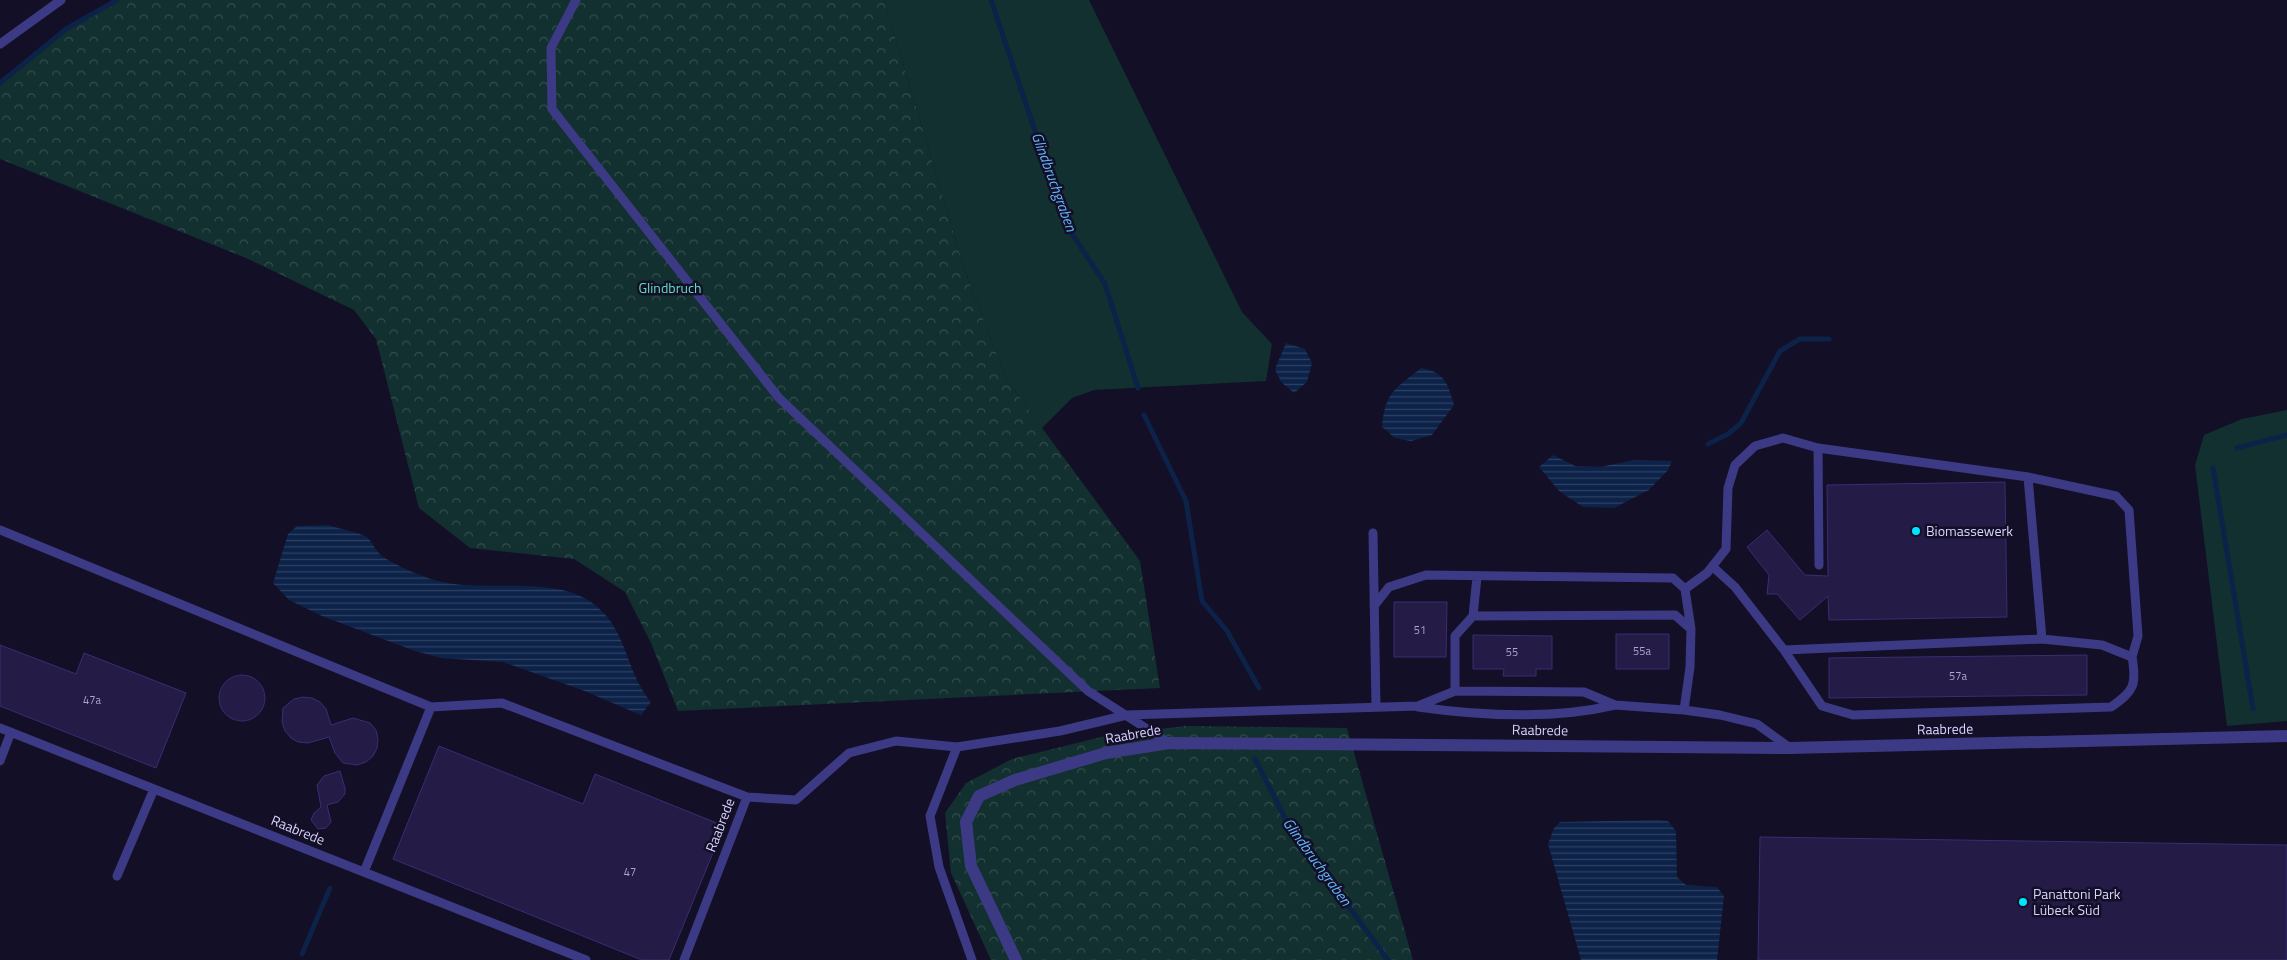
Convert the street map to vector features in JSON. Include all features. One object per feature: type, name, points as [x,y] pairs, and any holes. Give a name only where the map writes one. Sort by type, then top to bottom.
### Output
[{"type":"street","name":"Raabrede","points":[[1016,960],[971,866],[966,822],[979,796],[1015,780],[1106,754],[1169,743],[1790,748],[2287,736]]},
{"type":"lane","points":[[0,44],[61,0]]},
{"type":"lane","points":[[576,0],[551,48],[552,109],[779,398],[1088,691],[1127,714],[1169,743]]},
{"type":"lane","points":[[1686,589],[1713,567],[1726,549],[1728,488],[1735,465],[1756,446],[1783,438],[1818,448],[2028,477],[2116,496],[2130,510],[2138,636],[2132,657],[2135,676],[2128,696],[2111,708],[1853,715],[1822,706],[1784,650],[1735,587],[1713,567]]},
{"type":"lane","points":[[1818,448],[1819,565]]},
{"type":"lane","points":[[2028,477],[2042,639]]},
{"type":"lane","points":[[0,530],[431,708],[502,703],[747,797]]},
{"type":"lane","points":[[1373,533],[1376,707]]},
{"type":"lane","points":[[1374,606],[1389,587],[1426,575],[1673,578],[1686,589],[1691,629],[1690,667],[1684,710]]},
{"type":"lane","points":[[1456,691],[1455,636],[1474,616],[1477,576]]},
{"type":"lane","points":[[1474,616],[1675,615],[1691,629]]},
{"type":"lane","points":[[1784,650],[2042,639],[2102,645],[2132,657]]},
{"type":"lane","points":[[1418,706],[1456,691],[1584,692],[1615,705]]},
{"type":"lane","points":[[1418,706],[1463,714],[1580,713],[1615,705],[1720,714],[1757,724],[1790,748]]},
{"type":"lane","name":"Raabrede","points":[[684,960],[747,797],[796,800],[849,753],[896,741],[957,748],[1060,731],[1127,714],[1418,706]]},
{"type":"lane","points":[[364,872],[431,708]]},
{"type":"lane","name":"Raabrede","points":[[0,728],[586,960]]},
{"type":"lane","points":[[0,762],[11,732]]},
{"type":"lane","points":[[957,748],[930,816],[939,867],[972,960]]},
{"type":"lane","points":[[117,876],[154,788]]},
{"type":"green space","name":"Glindbruch","points":[[117,0],[884,0],[965,271],[1006,379],[1140,561],[1160,688],[678,711],[651,643],[625,592],[574,559],[470,548],[419,508],[376,339],[354,310],[246,258],[0,159],[0,83],[66,29]]},
{"type":"green space","points":[[884,0],[1089,0],[1242,312],[1272,344],[1266,381],[1094,390],[1072,398],[1042,428],[1006,379],[965,271]]},
{"type":"green space","points":[[2287,410],[2287,721],[2227,726],[2195,465],[2204,435],[2242,419]]},
{"type":"green space","points":[[1185,726],[1347,728],[1413,960],[991,960],[951,873],[945,813],[966,783],[1012,759],[1109,735]]},
{"type":"water","points":[[1286,343],[1305,349],[1312,363],[1307,382],[1294,393],[1281,382],[1275,369]]},
{"type":"water","points":[[1421,368],[1435,373],[1444,380],[1454,405],[1432,435],[1411,441],[1395,438],[1382,427],[1386,406],[1393,392]]},
{"type":"water","points":[[1553,455],[1575,466],[1600,467],[1634,460],[1672,461],[1668,470],[1649,490],[1614,508],[1583,507],[1559,491],[1539,467]]},
{"type":"water","points":[[328,525],[365,536],[380,554],[388,560],[438,581],[475,586],[517,586],[557,589],[575,594],[591,602],[603,612],[612,624],[642,690],[651,702],[641,715],[582,690],[503,662],[441,658],[415,651],[322,616],[289,600],[273,583],[288,534],[297,526]]},
{"type":"water","points":[[1668,821],[1676,831],[1677,877],[1686,885],[1717,887],[1724,896],[1717,960],[1581,960],[1548,844],[1554,828],[1560,822]]},
{"type":"building","name":"Biomassewerk","points":[[2005,482],[2007,617],[1829,620],[1828,596],[1800,620],[1777,594],[1767,594],[1769,575],[1747,547],[1767,530],[1805,575],[1828,576],[1827,485]]},
{"type":"building","points":[[1394,602],[1447,602],[1446,657],[1394,657]]},
{"type":"building","points":[[1616,634],[1669,634],[1669,669],[1616,669]]},
{"type":"building","points":[[1473,635],[1552,636],[1552,669],[1536,669],[1536,676],[1503,676],[1504,669],[1473,669]]},
{"type":"building","points":[[0,645],[76,674],[84,653],[186,693],[156,768],[0,706]]},
{"type":"building","points":[[2087,655],[2087,695],[1829,698],[1829,658]]},
{"type":"building","points":[[237,675],[247,675],[261,685],[265,698],[261,711],[255,717],[247,721],[237,721],[223,711],[219,703],[219,693],[229,679]]},
{"type":"building","points":[[312,698],[320,702],[326,709],[331,725],[353,718],[370,723],[376,730],[378,739],[377,748],[373,756],[366,762],[357,765],[343,763],[335,753],[329,737],[308,743],[298,742],[291,738],[285,731],[282,722],[283,708],[294,699]]},
{"type":"building","points":[[439,746],[583,804],[595,774],[724,826],[669,960],[642,960],[393,859]]},
{"type":"building","points":[[340,771],[345,794],[338,802],[327,805],[331,822],[326,828],[318,829],[311,820],[314,813],[321,807],[317,785],[324,776]]},
{"type":"building","name":"Panattoni Park Lübeck Süd","points":[[1760,837],[2287,845],[2287,960],[1758,960]]},
{"type":"waterway","points":[[0,83],[66,29],[117,0]]},
{"type":"waterway","name":"Glindbruchgraben","points":[[991,0],[1067,226],[1105,284],[1138,388]]},
{"type":"waterway","points":[[1708,444],[1728,434],[1741,423],[1780,351],[1800,339],[1829,339]]},
{"type":"waterway","name":"Glindbruchgraben","points":[[1144,415],[1186,501],[1202,601],[1227,631],[1259,688]]},
{"type":"waterway","points":[[2237,448],[2287,435]]},
{"type":"waterway","points":[[2213,468],[2253,709]]},
{"type":"waterway","name":"Glindbruchgraben","points":[[1255,759],[1288,824],[1388,960]]},
{"type":"waterway","points":[[302,954],[330,888]]},
{"type":"place","name":"Biomassewerk","points":[[1916,531]]},
{"type":"place","name":"Panattoni Park Lübeck Süd","points":[[2023,902]]}]
